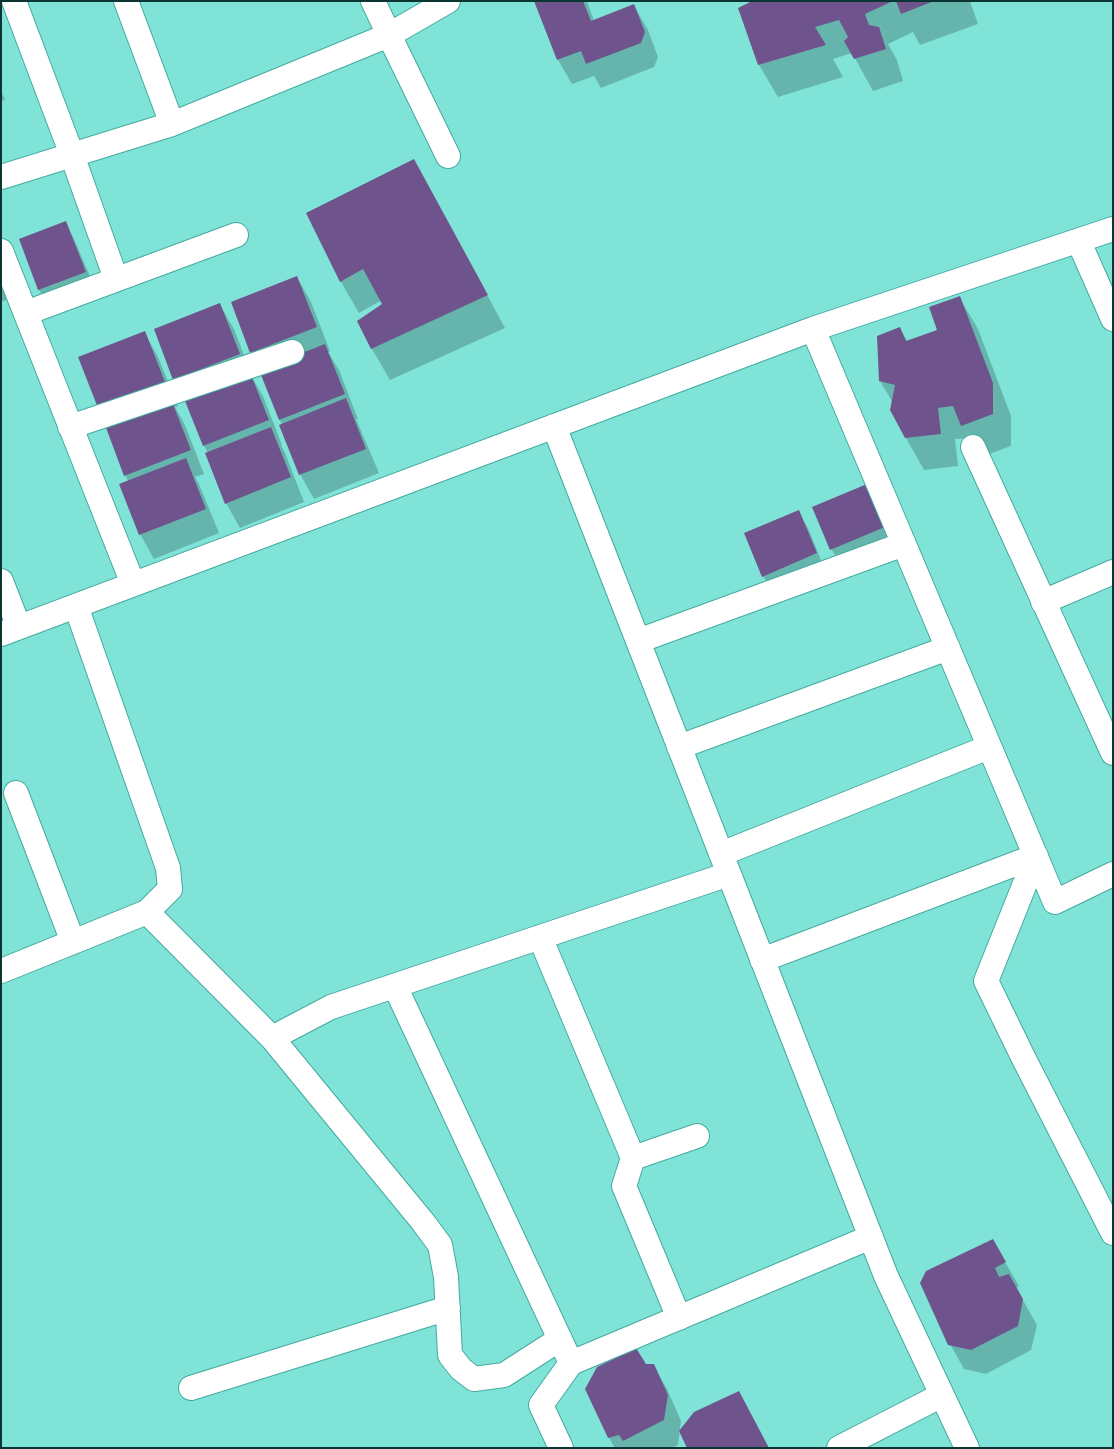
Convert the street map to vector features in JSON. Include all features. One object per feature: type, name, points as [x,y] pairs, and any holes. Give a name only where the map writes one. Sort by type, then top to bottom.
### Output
[{"type":"street","points":[[14,1],[116,279]]},
{"type":"street","points":[[126,1],[172,124]]},
{"type":"street","points":[[372,1],[448,156]]},
{"type":"street","points":[[1,177],[172,124],[389,35],[448,1]]},
{"type":"street","points":[[1,581],[10,630],[813,329],[1113,230]]},
{"type":"street","points":[[26,312],[236,235]]},
{"type":"street","points":[[1079,242],[1113,319]]},
{"type":"street","points":[[1,251],[133,584]]},
{"type":"street","points":[[813,329],[1055,902],[1113,874]]},
{"type":"street","points":[[70,427],[292,352]]},
{"type":"street","points":[[554,426],[870,1237],[886,1276],[967,1448]]},
{"type":"street","points":[[972,447],[1113,754]]},
{"type":"street","points":[[638,641],[904,544]]},
{"type":"street","points":[[1043,602],[1113,572]]},
{"type":"street","points":[[1,971],[147,912],[170,888],[168,868],[76,606]]},
{"type":"street","points":[[679,748],[948,648]]},
{"type":"street","points":[[272,1038],[331,1007],[540,937],[725,864],[989,747]]},
{"type":"street","points":[[16,793],[73,942]]},
{"type":"street","points":[[762,960],[1036,856]]},
{"type":"street","points":[[1036,856],[986,981],[1113,1233]]},
{"type":"street","points":[[147,912],[272,1038],[440,1245],[446,1277],[450,1355],[461,1369],[474,1379],[504,1375],[560,1339]]},
{"type":"street","points":[[540,937],[633,1158],[624,1186],[679,1318]]},
{"type":"street","points":[[395,986],[571,1363]]},
{"type":"street","points":[[633,1158],[697,1136]]},
{"type":"street","points":[[561,1448],[540,1405],[571,1363],[870,1237]]},
{"type":"street","points":[[191,1388],[448,1308]]},
{"type":"street","points":[[839,1448],[942,1394]]},
{"type":"building","points":[[534,1],[583,1],[591,21],[634,4],[645,32],[641,43],[586,64],[581,51],[557,60]]},
{"type":"building","points":[[752,1],[893,1],[865,14],[869,25],[879,27],[886,49],[854,59],[844,41],[848,37],[839,20],[815,27],[826,45],[758,65],[738,8]]},
{"type":"building","points":[[896,1],[934,1],[901,14]]},
{"type":"building","points":[[414,159],[488,295],[371,349],[357,321],[382,304],[363,269],[340,282],[306,213]]},
{"type":"building","points":[[66,221],[86,272],[38,290],[19,239]]},
{"type":"building","points":[[297,276],[317,327],[250,353],[231,302]]},
{"type":"building","points":[[960,296],[993,383],[993,414],[961,426],[953,406],[938,408],[941,434],[905,438],[890,410],[895,385],[879,381],[877,336],[900,327],[906,341],[937,330],[929,307]]},
{"type":"building","points":[[220,303],[240,354],[173,380],[154,329]]},
{"type":"building","points":[[145,331],[165,382],[98,408],[78,357]]},
{"type":"building","points":[[325,344],[345,394],[279,420],[259,370]]},
{"type":"building","points":[[249,370],[269,420],[203,446],[183,396]]},
{"type":"building","points":[[346,398],[366,449],[299,475],[279,425]]},
{"type":"building","points":[[171,399],[191,450],[124,476],[105,425]]},
{"type":"building","points":[[271,427],[291,477],[225,504],[205,453]]},
{"type":"building","points":[[186,458],[206,509],[139,535],[119,484]]},
{"type":"building","points":[[867,484],[885,527],[830,550],[812,507]]},
{"type":"building","points":[[799,510],[817,553],[762,577],[744,533]]},
{"type":"building","points":[[993,1239],[1006,1262],[995,1268],[999,1277],[1009,1274],[1023,1299],[1018,1326],[971,1350],[948,1345],[920,1283],[926,1271]]},
{"type":"building","points":[[636,1348],[646,1364],[654,1364],[668,1395],[664,1420],[623,1441],[619,1435],[608,1438],[585,1389],[597,1367]]},
{"type":"building","points":[[739,1391],[769,1448],[687,1448],[679,1431],[694,1412]]}]
